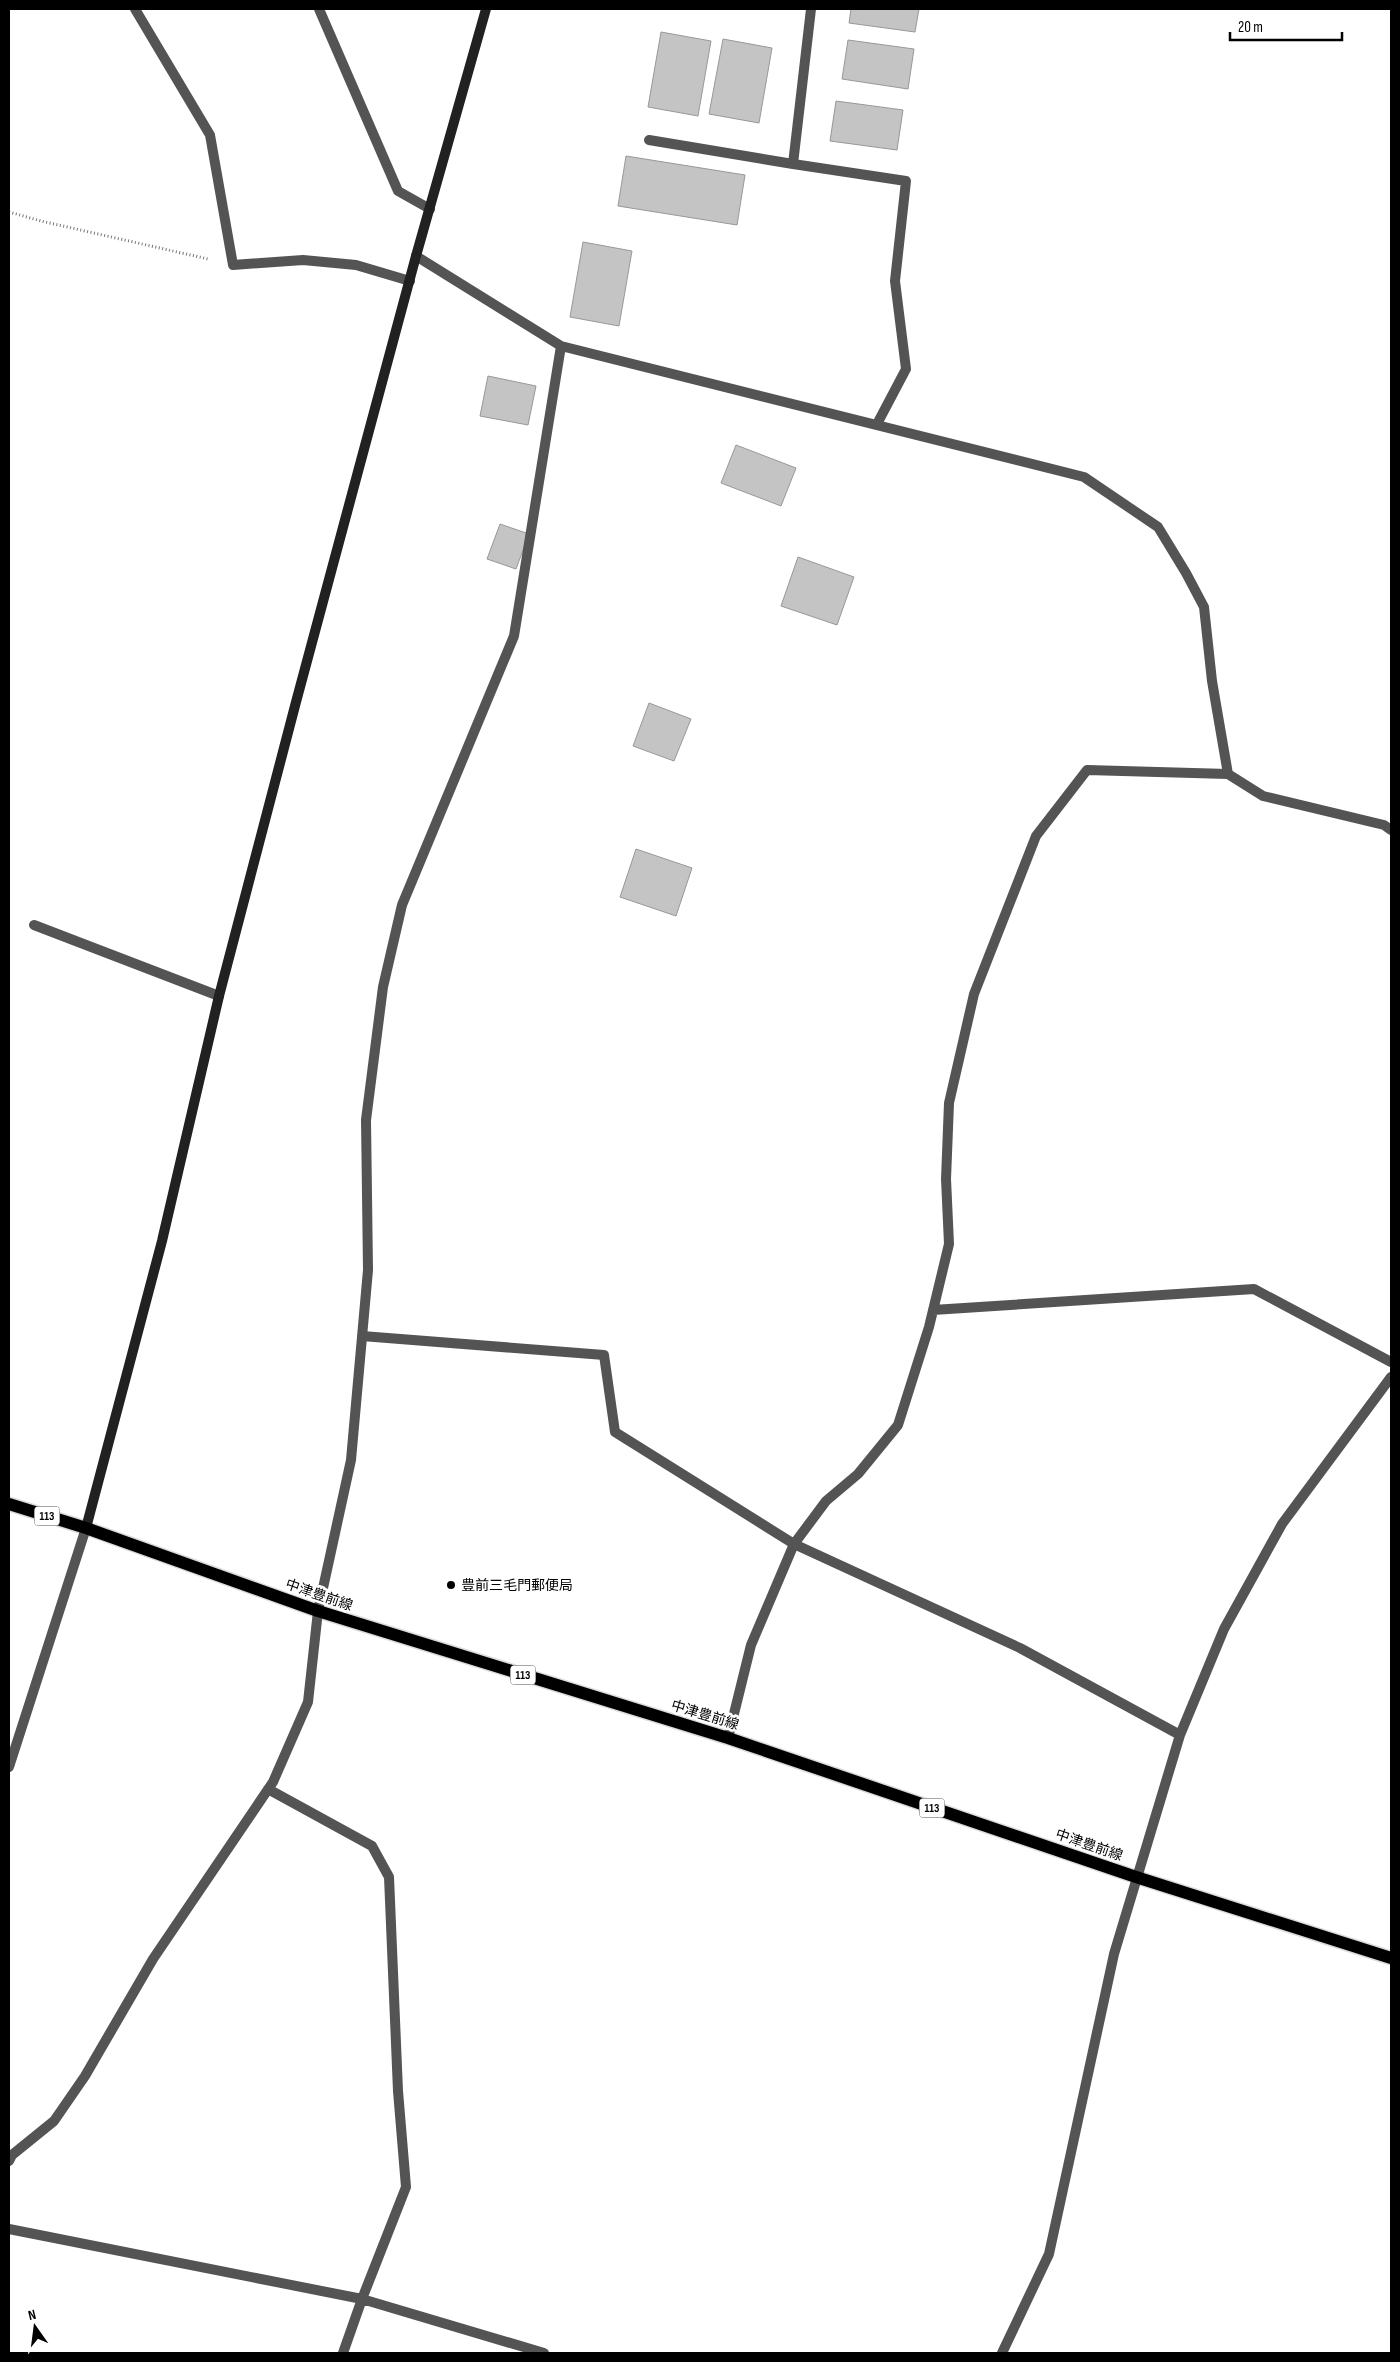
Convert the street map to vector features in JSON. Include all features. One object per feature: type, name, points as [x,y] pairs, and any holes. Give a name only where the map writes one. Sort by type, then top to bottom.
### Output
[{"type":"main road","name":"中津豊前線","points":[[9,1504],[86,1528],[318,1611],[728,1738],[1136,1877],[1391,1958]]},
{"type":"street","points":[[135,9],[210,135],[233,265],[303,260],[356,264],[410,281]]},
{"type":"street","points":[[319,9],[398,191],[430,209]]},
{"type":"street","points":[[9,1767],[86,1528],[162,1241],[219,996],[416,256],[486,9]]},
{"type":"street","points":[[793,164],[811,9]]},
{"type":"street","points":[[649,140],[906,181],[895,281],[906,369],[877,424]]},
{"type":"street","points":[[416,256],[561,346],[1084,477],[1158,526],[1186,572],[1204,607],[1212,681],[1228,774]]},
{"type":"street","points":[[9,2161],[12,2156],[54,2121],[85,2076],[153,1959],[268,1789],[308,1702],[318,1611],[351,1460],[368,1270],[366,1120],[384,987],[402,904],[514,636],[561,346]]},
{"type":"street","points":[[728,1738],[751,1645],[794,1544],[826,1501],[858,1474],[898,1425],[933,1310],[949,1244],[946,1179],[949,1103],[974,994],[1036,836],[1086,770],[1228,774],[1263,796],[1384,825],[1391,830]]},
{"type":"street","points":[[34,925],[219,996]]},
{"type":"street","points":[[933,1310],[1254,1289],[1391,1362]]},
{"type":"street","points":[[362,1336],[604,1355],[615,1432],[794,1544],[1020,1648],[1180,1735]]},
{"type":"street","points":[[1002,2353],[1049,2254],[1104,1999],[1136,1877],[1180,1735],[1224,1629],[1282,1524],[1391,1377]]},
{"type":"street","points":[[268,1789],[372,1846],[389,1877],[398,2090],[406,2187],[343,2353]]},
{"type":"street","points":[[9,2230],[362,2299],[544,2353]]},
{"type":"path","points":[[9,212],[233,265]]},
{"type":"building","points":[[851,9],[919,9],[915,32],[849,23]]},
{"type":"building","points":[[661,32],[711,41],[698,116],[648,107]]},
{"type":"building","points":[[723,39],[772,48],[759,123],[709,114]]},
{"type":"building","points":[[848,40],[914,49],[908,89],[842,79]]},
{"type":"building","points":[[836,101],[903,110],[897,150],[830,141]]},
{"type":"building","points":[[626,156],[745,175],[737,225],[618,206]]},
{"type":"building","points":[[583,242],[632,251],[619,326],[570,317]]},
{"type":"building","points":[[488,376],[536,386],[528,425],[480,416]]},
{"type":"building","points":[[736,445],[796,468],[781,506],[721,483]]},
{"type":"building","points":[[500,524],[529,534],[516,569],[487,559]]},
{"type":"building","points":[[798,557],[854,577],[837,625],[781,606]]},
{"type":"building","points":[[649,703],[691,719],[674,761],[633,746]]},
{"type":"building","points":[[636,849],[692,868],[676,916],[620,897]]},
{"type":"place","name":"豊前三毛門郵便局","points":[[451,1585]]}]
